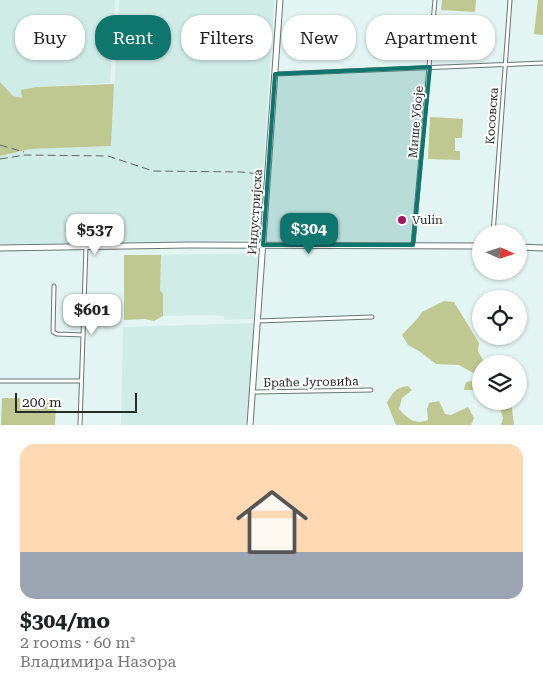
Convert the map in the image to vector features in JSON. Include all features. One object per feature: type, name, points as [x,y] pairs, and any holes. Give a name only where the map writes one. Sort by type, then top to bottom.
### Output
[{"type":"street","name":"Индустријска","points":[[250,425],[280,0]]},
{"type":"street","name":"Мише Убоје","points":[[413,245],[435,0]]},
{"type":"street","name":"Косовска","points":[[493,225],[510,0]]},
{"type":"street","points":[[275,74],[543,63]]},
{"type":"street","points":[[0,248],[263,245],[472,246]]},
{"type":"street","points":[[80,425],[86,246]]},
{"type":"street","points":[[528,247],[543,248]]},
{"type":"street","points":[[54,286],[53,332],[57,334],[83,334]]},
{"type":"street","points":[[257,321],[372,317]]},
{"type":"street","points":[[0,381],[81,381]]},
{"type":"street","name":"Браће Југовића","points":[[252,392],[371,390]]},
{"type":"highlighted area","points":[[430,67],[413,245],[263,245],[275,74]]},
{"type":"shaded area","points":[[0,0],[115,0],[114,15],[95,15],[95,60],[111,60],[110,83],[37,87],[23,98],[13,97],[0,82]]},
{"type":"shaded area","points":[[119,0],[274,0],[272,32],[272,15],[181,15],[181,60],[270,60],[259,240],[0,244],[0,156],[30,149],[111,146],[116,60],[171,60],[171,15],[118,15]]},
{"type":"shaded area","points":[[254,253],[259,259],[253,319],[224,320],[224,316],[203,315],[163,316],[163,294],[160,290],[161,255]]},
{"type":"shaded area","points":[[255,323],[247,425],[121,425],[123,327]]},
{"type":"green space","points":[[442,0],[476,0],[475,12],[441,10]]},
{"type":"green space","points":[[538,0],[543,0],[543,35],[534,34]]},
{"type":"green space","points":[[0,82],[13,96],[22,98],[21,90],[37,87],[114,84],[111,146],[30,149],[0,156]]},
{"type":"green space","points":[[430,117],[463,119],[462,138],[455,138],[455,151],[460,151],[460,160],[428,159]]},
{"type":"green space","points":[[124,255],[161,255],[160,290],[163,294],[163,316],[154,321],[145,319],[124,320]]},
{"type":"green space","points":[[444,301],[454,302],[472,332],[472,345],[479,345],[478,351],[480,355],[472,355],[472,372],[459,365],[436,364],[408,345],[402,335],[422,312]]},
{"type":"green space","points":[[472,381],[472,390],[464,390],[466,382]]},
{"type":"green space","points":[[408,386],[412,390],[402,398],[399,409],[409,418],[419,422],[428,420],[427,409],[429,403],[439,401],[445,414],[451,415],[468,407],[474,418],[471,425],[396,425],[387,403],[395,391]]},
{"type":"green space","points":[[2,398],[20,398],[20,408],[43,409],[44,398],[56,399],[55,425],[1,425]]},
{"type":"green space","points":[[501,410],[512,410],[514,425],[501,425],[503,418]]},
{"type":"railway","points":[[0,145],[24,152]]},
{"type":"railway","points":[[0,159],[25,155],[108,156],[153,171],[259,174]]},
{"type":"place","name":"Vulin","points":[[402,220]]}]
